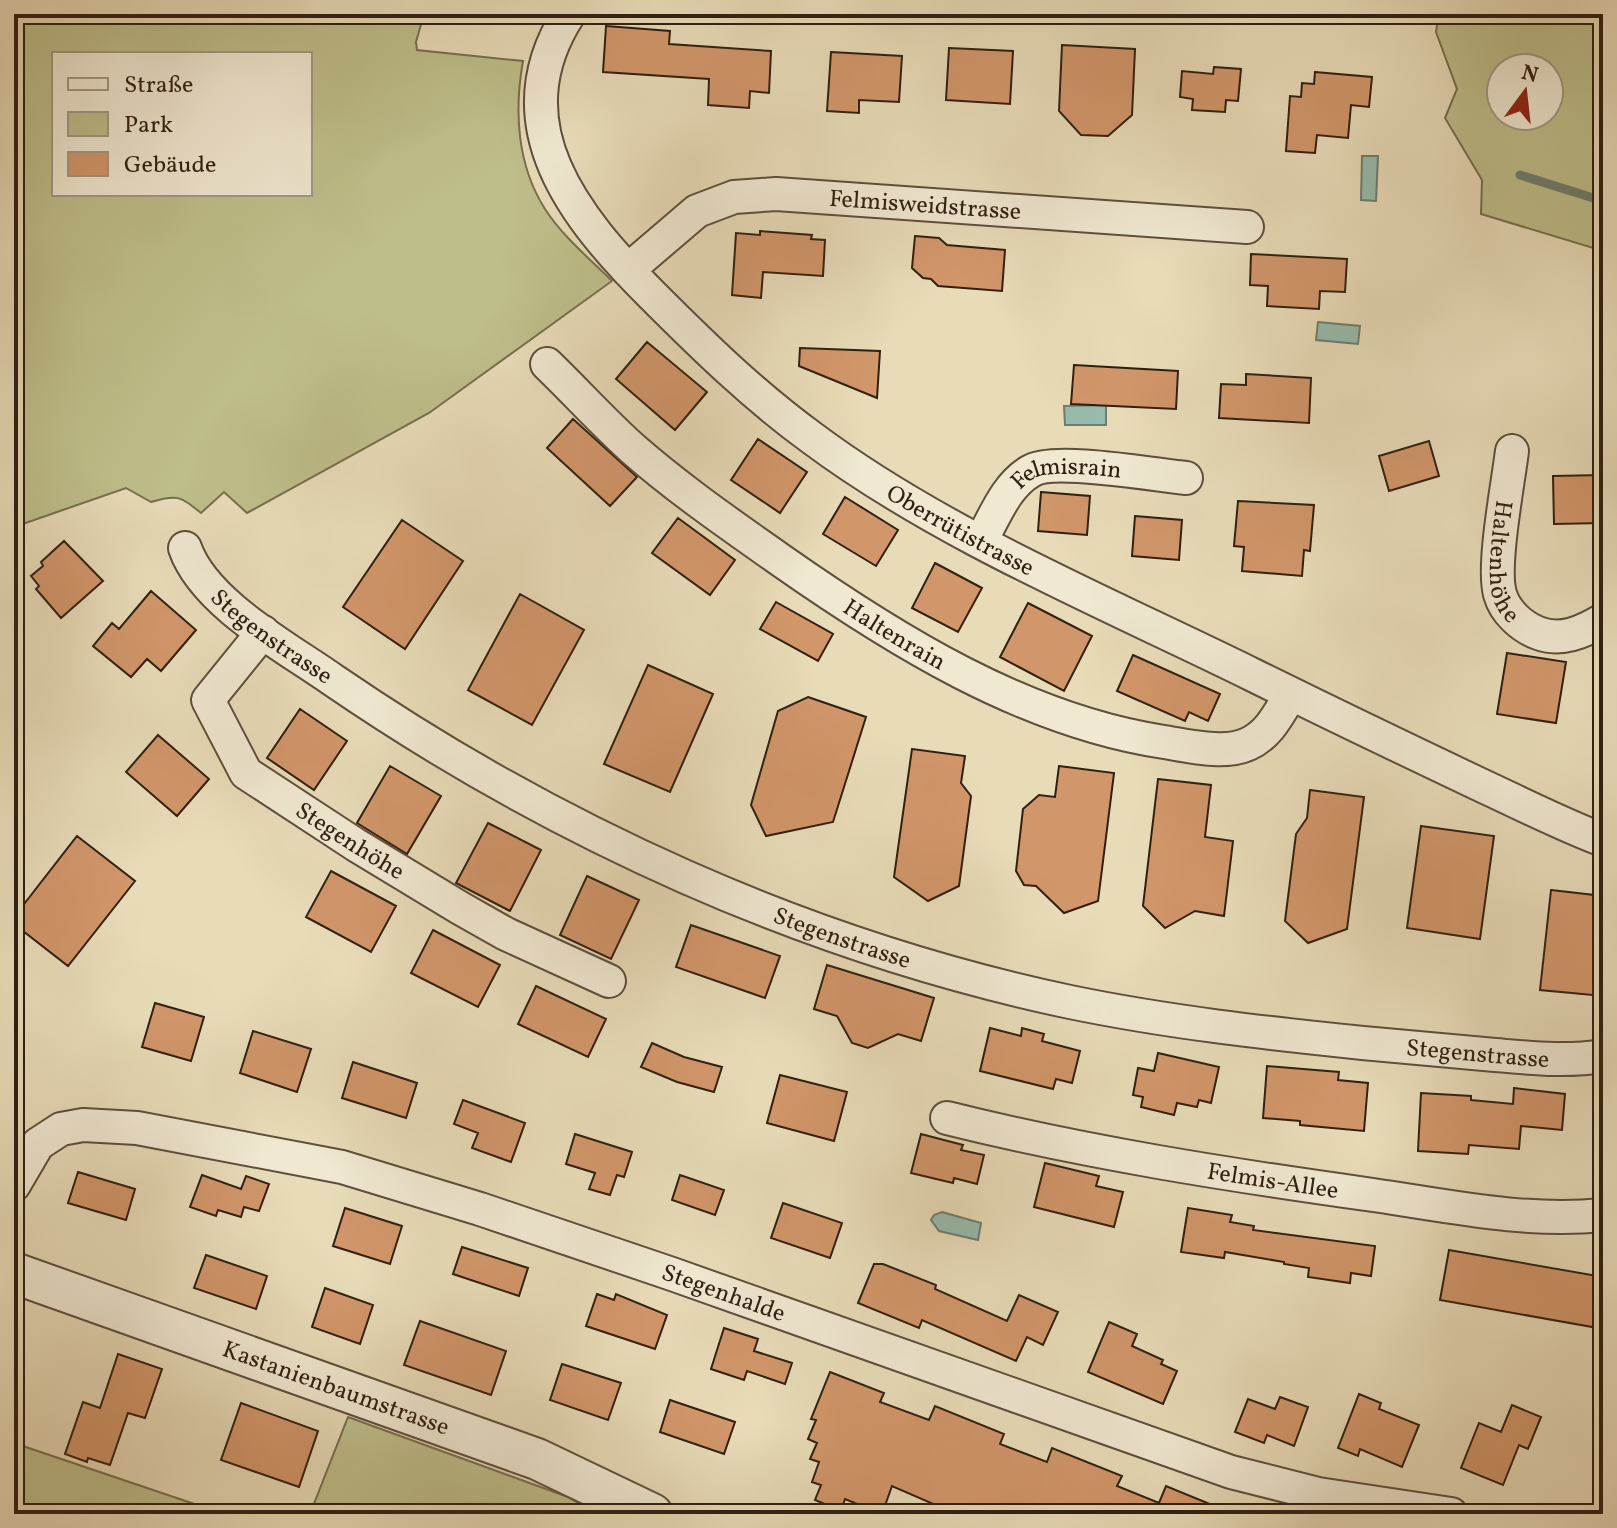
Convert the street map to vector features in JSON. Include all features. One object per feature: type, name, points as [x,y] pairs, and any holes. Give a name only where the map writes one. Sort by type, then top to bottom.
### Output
[{"type":"street","name":"Oberrütistrasse","points":[[569,14],[560,27],[546,66],[540,106],[546,148],[581,217],[628,270],[724,367],[814,440],[880,483],[981,541],[1291,694],[1603,840]]},
{"type":"street","name":"Felmisweidstrasse","points":[[628,270],[697,211],[734,197],[776,194],[1247,227]]},
{"type":"street","name":"Haltenrain","points":[[547,364],[632,447],[717,518],[853,611],[933,659],[1053,713],[1124,736],[1232,748],[1253,742],[1274,724],[1291,694]]},
{"type":"street","name":"Haltenhöhe","points":[[1512,451],[1498,574],[1501,596],[1512,614],[1527,629],[1547,637],[1580,634],[1603,620]]},
{"type":"street","name":"Felmisrain","points":[[981,541],[1011,487],[1032,469],[1068,466],[1186,478]]},
{"type":"street","name":"Stegenstrasse","points":[[185,548],[191,566],[214,593],[263,632],[395,722],[584,829],[753,906],[882,951],[1071,1002],[1237,1029],[1431,1050],[1568,1061],[1603,1056]]},
{"type":"street","name":"Stegenhöhe","points":[[263,632],[208,700],[246,773],[460,908],[506,934],[609,981]]},
{"type":"street","name":"Felmis-Allee","points":[[947,1118],[1084,1149],[1247,1177],[1512,1215],[1603,1215]]},
{"type":"street","name":"Stegenhalde","points":[[14,1185],[38,1144],[61,1129],[83,1125],[137,1128],[342,1167],[488,1211],[672,1274],[1231,1472],[1318,1494],[1451,1514]]},
{"type":"street","name":"Kastanienbaumstrasse","points":[[14,1273],[537,1459],[652,1514]]},
{"type":"green space","points":[[14,14],[424,14],[416,42],[417,50],[523,61],[519,118],[528,174],[545,209],[560,229],[612,281],[429,413],[247,513],[224,492],[201,513],[178,498],[151,502],[126,488],[14,527]]},
{"type":"green space","points":[[1439,14],[1603,14],[1603,251],[1481,214],[1482,180],[1445,118],[1457,89],[1436,32]]},
{"type":"green space","points":[[348,1417],[568,1497],[598,1514],[310,1514]]},
{"type":"green space","points":[[14,1443],[224,1514],[14,1514]]},
{"type":"shaded area","points":[[1362,156],[1378,156],[1376,201],[1361,200]]},
{"type":"shaded area","points":[[1318,322],[1360,326],[1358,344],[1316,340]]},
{"type":"shaded area","points":[[1106,405],[1106,425],[1065,425],[1064,406]]},
{"type":"shaded area","points":[[942,1212],[981,1223],[978,1240],[939,1231],[931,1220]]},
{"type":"building","points":[[606,26],[670,31],[669,44],[771,51],[769,93],[750,91],[749,108],[708,105],[709,79],[603,72]]},
{"type":"building","points":[[1062,45],[1135,49],[1132,115],[1108,136],[1081,135],[1059,111]]},
{"type":"building","points":[[949,48],[1013,51],[1010,104],[946,100]]},
{"type":"building","points":[[831,52],[902,56],[899,102],[859,100],[859,113],[827,111]]},
{"type":"building","points":[[1214,67],[1241,69],[1238,101],[1226,100],[1225,112],[1192,110],[1193,99],[1180,97],[1182,71],[1213,74]]},
{"type":"building","points":[[1315,72],[1372,77],[1369,107],[1351,105],[1348,138],[1317,135],[1315,153],[1286,151],[1290,96],[1301,97],[1302,83],[1314,84]]},
{"type":"building","points":[[760,231],[812,235],[811,239],[825,240],[823,276],[763,272],[761,298],[732,295],[736,233],[760,235]]},
{"type":"building","points":[[915,236],[939,238],[947,245],[1005,250],[1002,291],[938,286],[931,279],[923,278],[912,268]]},
{"type":"building","points":[[1251,254],[1347,259],[1345,292],[1320,291],[1319,309],[1267,306],[1268,286],[1250,285]]},
{"type":"building","points":[[647,342],[707,392],[675,430],[616,379]]},
{"type":"building","points":[[800,348],[880,351],[877,398],[799,366]]},
{"type":"building","points":[[1074,365],[1178,371],[1176,409],[1071,404]]},
{"type":"building","points":[[1246,374],[1311,378],[1309,423],[1219,418],[1221,384],[1246,385]]},
{"type":"building","points":[[573,419],[637,477],[610,506],[547,448]]},
{"type":"building","points":[[758,439],[807,472],[780,513],[731,480]]},
{"type":"building","points":[[1429,441],[1439,476],[1389,491],[1379,456]]},
{"type":"building","points":[[1603,475],[1603,523],[1554,524],[1553,476]]},
{"type":"building","points":[[1041,492],[1090,496],[1087,535],[1038,531]]},
{"type":"building","points":[[845,497],[898,530],[876,566],[823,534]]},
{"type":"building","points":[[1238,501],[1314,505],[1310,551],[1304,550],[1302,576],[1242,571],[1244,547],[1234,546]]},
{"type":"building","points":[[1135,516],[1182,520],[1179,560],[1132,556]]},
{"type":"building","points":[[678,518],[735,560],[710,595],[652,553]]},
{"type":"building","points":[[402,520],[463,561],[405,649],[343,607]]},
{"type":"building","points":[[64,541],[103,581],[61,618],[36,589],[39,586],[31,576]]},
{"type":"building","points":[[935,563],[982,588],[958,632],[912,608]]},
{"type":"building","points":[[151,591],[196,630],[161,671],[147,659],[131,677],[93,646],[112,623],[119,629]]},
{"type":"building","points":[[520,594],[584,630],[532,725],[468,690]]},
{"type":"building","points":[[776,602],[833,634],[818,661],[760,629]]},
{"type":"building","points":[[1028,603],[1092,636],[1064,691],[1000,657]]},
{"type":"building","points":[[1507,653],[1566,662],[1556,723],[1497,714]]},
{"type":"building","points":[[1133,655],[1220,694],[1208,721],[1189,712],[1185,721],[1117,691]]},
{"type":"building","points":[[648,665],[713,694],[670,792],[604,764]]},
{"type":"building","points":[[808,697],[866,717],[833,822],[766,836],[751,805],[778,711]]},
{"type":"building","points":[[300,709],[347,741],[314,790],[267,758]]},
{"type":"building","points":[[158,735],[209,779],[177,816],[126,772]]},
{"type":"building","points":[[912,749],[965,756],[961,783],[971,796],[959,886],[928,901],[894,877]]},
{"type":"building","points":[[390,766],[441,796],[407,854],[357,823]]},
{"type":"building","points":[[1059,766],[1114,773],[1098,901],[1064,913],[1036,886],[1024,885],[1016,871],[1023,809],[1039,795],[1055,797]]},
{"type":"building","points":[[1158,779],[1211,785],[1205,837],[1233,841],[1224,916],[1195,911],[1165,928],[1143,906]]},
{"type":"building","points":[[1310,790],[1364,797],[1347,929],[1308,943],[1285,921],[1296,834],[1307,818]]},
{"type":"building","points":[[488,823],[541,850],[510,911],[456,883]]},
{"type":"building","points":[[1421,826],[1494,836],[1480,939],[1407,928]]},
{"type":"building","points":[[77,836],[135,881],[68,966],[14,924],[14,917]]},
{"type":"building","points":[[331,871],[396,906],[371,952],[306,917]]},
{"type":"building","points":[[587,876],[639,900],[611,959],[560,935]]},
{"type":"building","points":[[1551,890],[1603,896],[1603,996],[1540,990]]},
{"type":"building","points":[[691,925],[780,956],[765,998],[676,967]]},
{"type":"building","points":[[433,930],[500,965],[478,1007],[411,973]]},
{"type":"building","points":[[827,965],[934,998],[921,1041],[898,1034],[868,1048],[852,1043],[837,1016],[814,1009]]},
{"type":"building","points":[[536,986],[606,1019],[588,1057],[518,1024]]},
{"type":"building","points":[[155,1003],[204,1017],[191,1061],[142,1047]]},
{"type":"building","points":[[990,1028],[1021,1036],[1022,1028],[1044,1034],[1042,1041],[1080,1051],[1072,1083],[1056,1079],[1053,1089],[980,1071]]},
{"type":"building","points":[[253,1031],[311,1049],[297,1092],[240,1073]]},
{"type":"building","points":[[652,1043],[684,1057],[722,1067],[714,1092],[677,1082],[641,1067]]},
{"type":"building","points":[[1158,1053],[1219,1067],[1211,1103],[1199,1100],[1197,1107],[1177,1103],[1174,1115],[1141,1107],[1143,1097],[1133,1095],[1138,1068],[1154,1071]]},
{"type":"building","points":[[353,1062],[417,1083],[406,1118],[342,1098]]},
{"type":"building","points":[[1267,1066],[1339,1072],[1338,1080],[1368,1083],[1364,1131],[1263,1118]]},
{"type":"building","points":[[780,1075],[847,1092],[834,1141],[767,1123]]},
{"type":"building","points":[[1514,1088],[1565,1094],[1562,1130],[1521,1126],[1519,1149],[1469,1145],[1468,1154],[1418,1151],[1421,1093],[1471,1096],[1471,1100],[1513,1104]]},
{"type":"building","points":[[463,1100],[525,1123],[511,1162],[472,1148],[478,1133],[454,1124]]},
{"type":"building","points":[[575,1134],[632,1152],[624,1177],[617,1175],[610,1195],[589,1189],[595,1173],[566,1164]]},
{"type":"building","points":[[921,1134],[963,1145],[961,1150],[984,1155],[977,1184],[954,1178],[953,1183],[911,1173]]},
{"type":"building","points":[[1045,1163],[1099,1176],[1096,1186],[1123,1192],[1114,1227],[1034,1207]]},
{"type":"building","points":[[78,1172],[135,1189],[126,1220],[68,1203]]},
{"type":"building","points":[[202,1175],[241,1189],[246,1176],[269,1184],[259,1211],[244,1207],[241,1217],[218,1210],[216,1216],[190,1207]]},
{"type":"building","points":[[680,1175],[724,1190],[715,1215],[672,1200]]},
{"type":"building","points":[[783,1203],[842,1223],[830,1258],[771,1238]]},
{"type":"building","points":[[345,1208],[402,1226],[390,1264],[333,1246]]},
{"type":"building","points":[[1188,1208],[1232,1215],[1230,1222],[1254,1226],[1253,1230],[1375,1246],[1371,1276],[1351,1273],[1350,1283],[1308,1277],[1309,1268],[1284,1262],[1225,1252],[1224,1258],[1181,1252]]},
{"type":"building","points":[[462,1247],[528,1268],[519,1296],[453,1274]]},
{"type":"building","points":[[1449,1250],[1603,1277],[1598,1328],[1440,1300]]},
{"type":"building","points":[[206,1255],[267,1276],[256,1309],[194,1288]]},
{"type":"building","points":[[874,1264],[883,1264],[936,1285],[935,1289],[1007,1321],[1019,1295],[1058,1312],[1043,1345],[1027,1337],[1016,1361],[922,1320],[919,1328],[858,1303]]},
{"type":"building","points":[[325,1288],[373,1305],[360,1344],[312,1327]]},
{"type":"building","points":[[597,1294],[614,1300],[616,1294],[667,1315],[655,1349],[586,1326]]},
{"type":"building","points":[[420,1321],[506,1351],[491,1395],[404,1365]]},
{"type":"building","points":[[1109,1322],[1137,1334],[1132,1346],[1163,1360],[1161,1364],[1177,1371],[1163,1404],[1088,1372]]},
{"type":"building","points":[[724,1328],[758,1339],[754,1351],[792,1363],[785,1384],[747,1371],[744,1380],[711,1369]]},
{"type":"building","points":[[118,1354],[162,1369],[145,1418],[128,1413],[110,1465],[88,1458],[87,1462],[65,1454],[83,1402],[100,1408]]},
{"type":"building","points":[[562,1364],[621,1383],[608,1420],[550,1400]]},
{"type":"building","points":[[830,1372],[884,1393],[880,1402],[929,1420],[935,1406],[1004,1434],[1000,1444],[1047,1462],[1052,1448],[1122,1476],[1117,1486],[1159,1503],[1166,1486],[1234,1514],[935,1514],[938,1506],[892,1486],[882,1514],[845,1499],[841,1511],[815,1500],[821,1485],[812,1482],[819,1462],[810,1459],[817,1443],[808,1439],[816,1420],[811,1419]]},
{"type":"building","points":[[1359,1394],[1381,1403],[1379,1409],[1419,1425],[1402,1467],[1360,1449],[1358,1456],[1338,1448]]},
{"type":"building","points":[[1280,1397],[1308,1407],[1294,1446],[1267,1435],[1264,1443],[1235,1432],[1248,1399],[1275,1409]]},
{"type":"building","points":[[670,1400],[735,1422],[724,1454],[660,1432]]},
{"type":"building","points":[[241,1403],[318,1431],[299,1487],[221,1460]]},
{"type":"building","points":[[1512,1405],[1541,1417],[1528,1449],[1519,1445],[1503,1485],[1461,1468],[1479,1423],[1501,1432]]},
{"type":"waterway","points":[[1520,175],[1603,201]]}]
